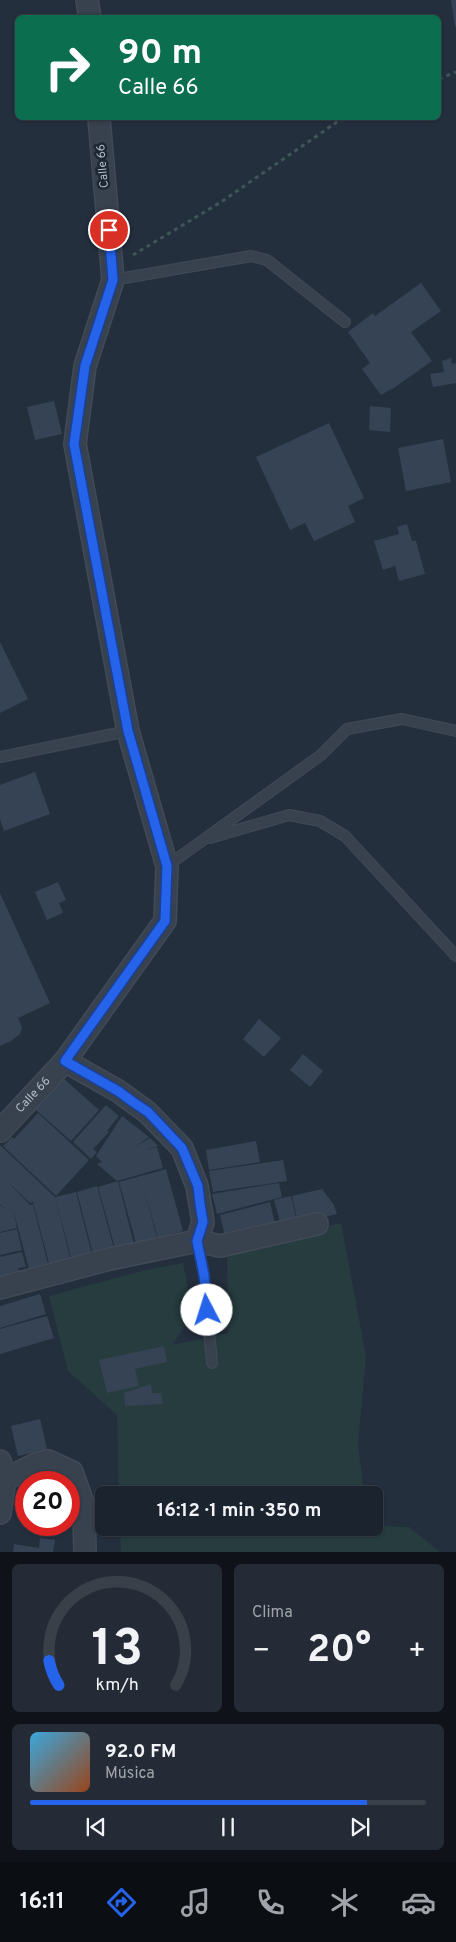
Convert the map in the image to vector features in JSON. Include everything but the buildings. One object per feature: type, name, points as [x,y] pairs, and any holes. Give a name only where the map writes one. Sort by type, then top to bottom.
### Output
[{"type":"street","points":[[87,0],[90,15]]},
{"type":"street","name":"Calle 66","points":[[0,1131],[65,1061],[165,921],[167,866],[128,731],[74,444],[85,366],[113,274],[99,120]]},
{"type":"street","points":[[65,1061],[118,1091],[148,1112],[182,1148],[198,1186],[203,1222],[197,1241]]},
{"type":"street","points":[[0,1288],[110,1259],[197,1241],[220,1246],[316,1224]]},
{"type":"street","points":[[0,1513],[2,1474],[48,1461],[72,1472],[84,1506],[85,1552]]},
{"type":"lane","points":[[113,274],[251,256],[267,260],[345,322]]},
{"type":"lane","points":[[167,866],[321,755],[348,729],[402,719],[456,731]]},
{"type":"lane","points":[[0,757],[128,731]]},
{"type":"lane","points":[[201,841],[289,815],[320,821],[345,836],[456,956]]},
{"type":"lane","points":[[197,1241],[204,1275],[212,1363]]},
{"type":"path","points":[[441,78],[456,72]]},
{"type":"path","points":[[113,274],[342,120]]},
{"type":"green space","points":[[341,1223],[366,1356],[358,1444],[363,1486],[119,1486],[117,1415],[68,1371],[49,1296],[146,1270],[183,1263],[193,1314],[172,1345],[228,1333],[227,1249]]},
{"type":"green space","points":[[383,1526],[409,1527],[440,1552],[121,1552],[120,1536],[383,1536]]},
{"type":"route","points":[[109,230],[113,280],[85,366],[74,444],[128,731],[167,866],[165,921],[65,1061],[118,1091],[148,1112],[182,1148],[198,1186],[203,1222],[197,1241],[204,1275],[207,1310]]}]
